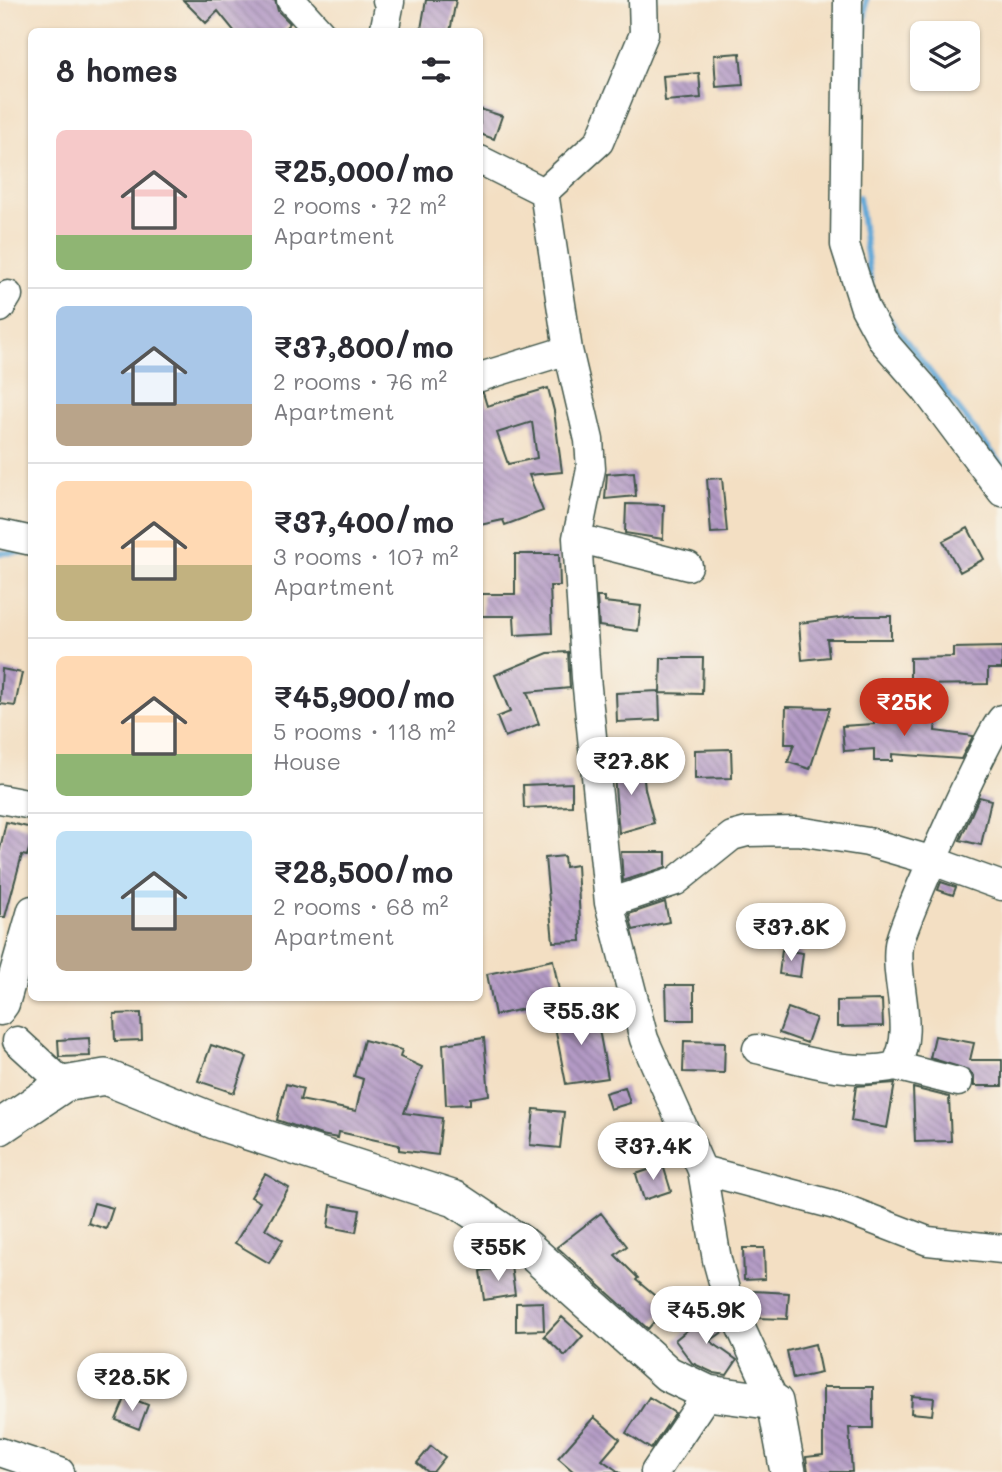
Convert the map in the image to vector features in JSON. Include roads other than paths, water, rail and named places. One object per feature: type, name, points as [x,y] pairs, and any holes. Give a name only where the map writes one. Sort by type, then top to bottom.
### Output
[{"type":"main road","points":[[0,1127],[64,1084],[105,1077],[214,1121],[455,1199],[525,1246],[668,1374],[708,1393],[775,1402],[788,1472]]},
{"type":"street","points":[[291,0],[316,28]]},
{"type":"street","points":[[385,28],[390,2],[387,0]]},
{"type":"street","points":[[544,192],[598,142],[644,34],[643,0]]},
{"type":"street","points":[[848,0],[845,245],[865,308],[883,341],[925,389],[1002,492]]},
{"type":"street","points":[[483,162],[544,192]]},
{"type":"street","points":[[544,192],[568,350],[589,440],[591,469],[577,538],[586,678],[609,903],[645,1039],[702,1170],[717,1260],[727,1300],[775,1402]]},
{"type":"street","points":[[483,376],[568,350]]},
{"type":"street","points":[[0,534],[28,540]]},
{"type":"street","points":[[577,538],[688,566]]},
{"type":"street","points":[[895,1066],[902,1055],[905,1036],[897,966],[900,940],[933,861],[1002,719]]},
{"type":"street","points":[[0,799],[28,804]]},
{"type":"street","points":[[609,903],[676,881],[732,836],[747,832],[798,831],[868,842],[933,861],[1002,886]]},
{"type":"street","points":[[0,1011],[28,923]]},
{"type":"street","points":[[18,1041],[64,1084]]},
{"type":"street","points":[[757,1049],[842,1067],[882,1069],[895,1066],[958,1082]]},
{"type":"street","points":[[702,1170],[835,1205],[929,1241],[1002,1249]]},
{"type":"street","points":[[654,1472],[708,1393]]},
{"type":"street","points":[[0,1452],[60,1472]]},
{"type":"waterway","points":[[860,120],[866,0]]},
{"type":"waterway","points":[[859,197],[871,284]]},
{"type":"waterway","points":[[877,303],[1002,465]]},
{"type":"waterway","points":[[0,553],[26,552]]}]
